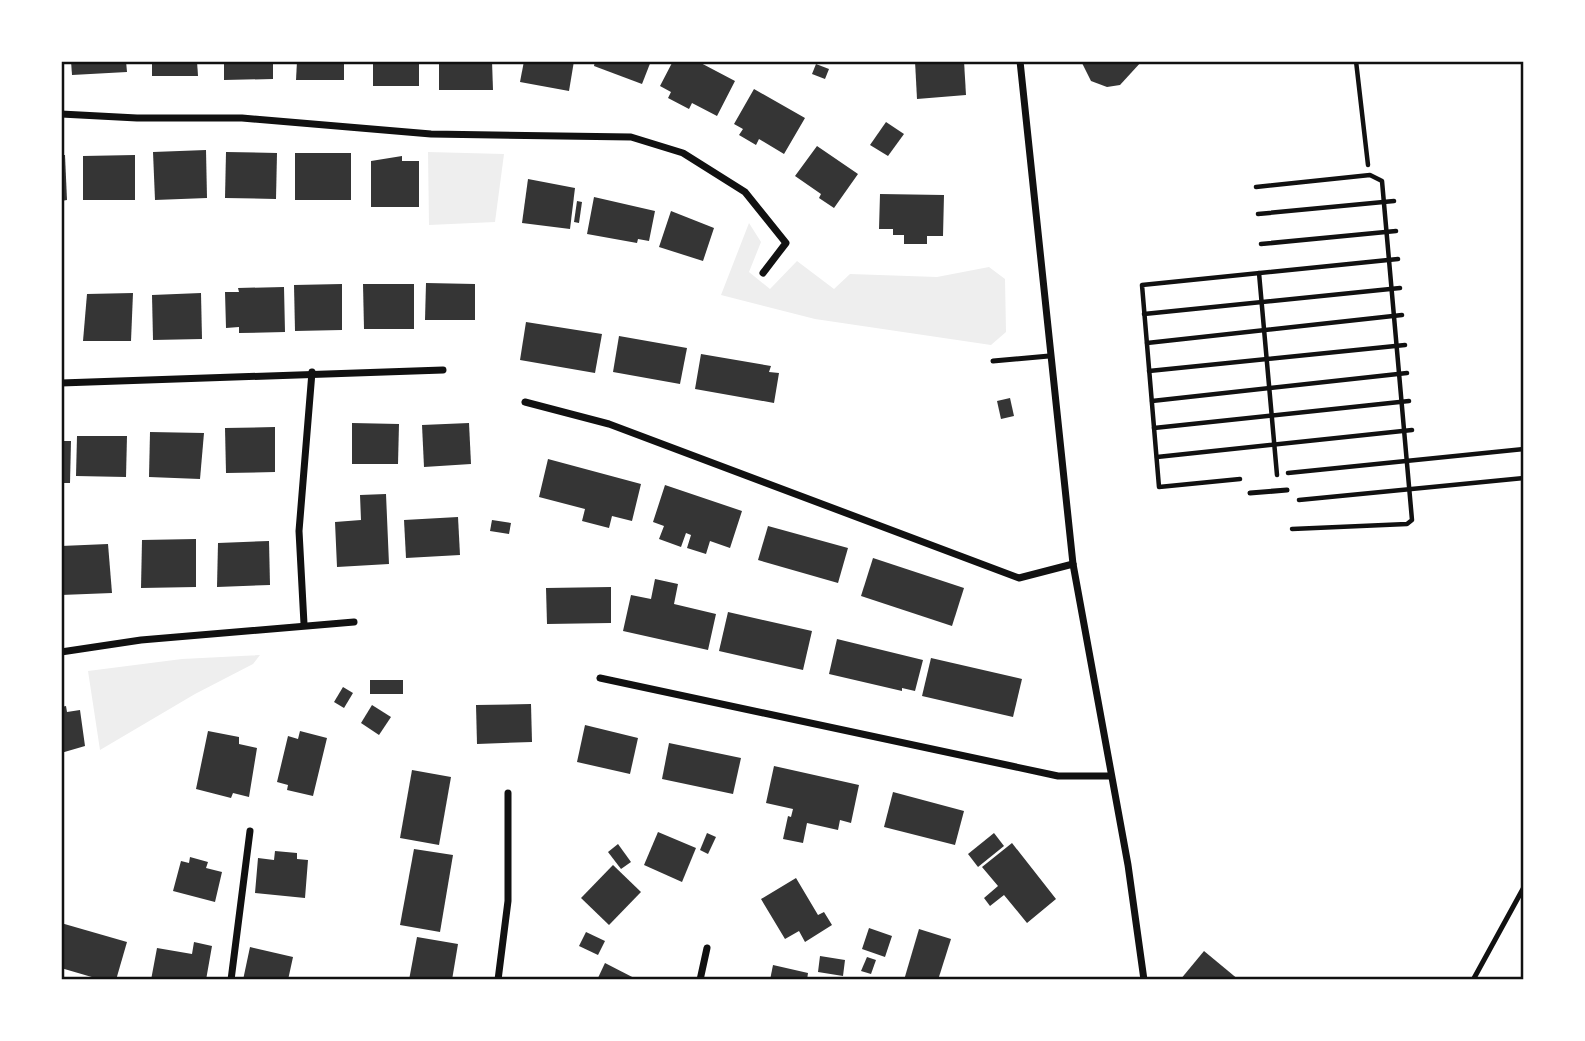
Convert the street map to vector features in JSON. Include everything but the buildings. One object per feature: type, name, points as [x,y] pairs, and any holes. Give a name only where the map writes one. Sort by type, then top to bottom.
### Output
[{"type":"street","points":[[1020,61],[1073,564],[1128,865],[1144,980]]},
{"type":"street","points":[[61,114],[136,118],[242,118],[430,134],[631,137],[682,153],[745,192],[786,243],[763,273]]},
{"type":"street","points":[[61,383],[312,372],[443,370]]},
{"type":"street","points":[[304,624],[299,531],[312,372]]},
{"type":"street","points":[[525,402],[609,424],[1019,578],[1073,564]]},
{"type":"street","points":[[61,652],[141,640],[304,624],[354,622]]},
{"type":"street","points":[[600,678],[1058,776],[1111,776]]},
{"type":"street","points":[[498,980],[508,901],[508,793]]},
{"type":"street","points":[[231,980],[250,831]]},
{"type":"street","points":[[700,980],[707,948]]},
{"type":"lane","points":[[993,361],[1049,356]]},
{"type":"lane","points":[[1250,493],[1287,491]]},
{"type":"lane","points":[[1473,980],[1524,887]]},
{"type":"path","points":[[1356,61],[1368,165]]},
{"type":"path","points":[[1256,187],[1370,175],[1382,181],[1412,520],[1407,524],[1292,529]]},
{"type":"path","points":[[1258,214],[1394,201]]},
{"type":"path","points":[[1262,244],[1396,231]]},
{"type":"path","points":[[1251,478],[1160,487],[1142,285],[1398,259]]},
{"type":"path","points":[[1259,273],[1277,475],[1264,476]]},
{"type":"path","points":[[1144,314],[1401,288]]},
{"type":"path","points":[[1147,343],[1402,315]]},
{"type":"path","points":[[1149,370],[1405,345]]},
{"type":"path","points":[[1152,401],[1407,373]]},
{"type":"path","points":[[1154,428],[1409,401]]},
{"type":"path","points":[[1157,457],[1412,430]]},
{"type":"path","points":[[1285,473],[1524,449]]},
{"type":"path","points":[[1288,500],[1410,491],[1524,478]]},
{"type":"shaded area","points":[[428,152],[504,154],[495,222],[429,225]]},
{"type":"shaded area","points":[[749,223],[761,242],[749,272],[770,289],[797,261],[834,289],[850,274],[937,277],[989,267],[1005,279],[1006,332],[991,345],[815,319],[721,295]]},
{"type":"shaded area","points":[[260,655],[253,664],[195,694],[100,750],[88,671],[182,659]]}]
